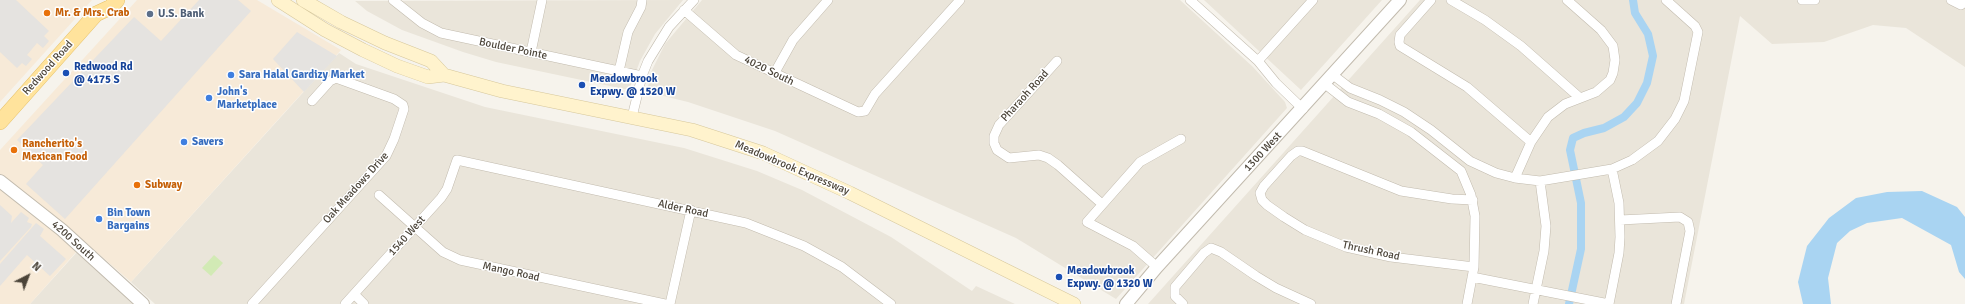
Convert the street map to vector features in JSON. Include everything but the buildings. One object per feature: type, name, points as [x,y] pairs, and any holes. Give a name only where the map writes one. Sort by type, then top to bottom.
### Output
[{"type":"main road","name":"Redwood Road","points":[[0,122],[98,7],[110,8],[117,0]]},
{"type":"main road","name":"Meadowbrook Expressway","points":[[278,0],[333,34],[409,71],[428,77],[444,75],[502,91],[692,130],[732,142],[801,169],[1074,304]]},
{"type":"main road","points":[[303,0],[341,22],[385,43],[431,61],[444,75]]},
{"type":"main road","points":[[333,34],[339,30],[364,40],[385,43]]},
{"type":"street","name":"Boulder Pointe","points":[[393,0],[422,23],[441,33],[642,76]]},
{"type":"street","points":[[531,52],[542,0]]},
{"type":"street","points":[[619,71],[628,32],[641,7],[642,0]]},
{"type":"street","points":[[632,117],[642,76],[657,45],[684,10],[694,0]]},
{"type":"street","points":[[774,74],[793,40],[828,0]]},
{"type":"street","name":"4020 South","points":[[684,10],[727,49],[744,60],[850,110],[858,112],[864,111],[875,94],[960,0]]},
{"type":"street","points":[[1190,0],[1258,61],[1276,83],[1303,109]]},
{"type":"street","points":[[1258,61],[1313,0]]},
{"type":"street","name":"1300 West","points":[[1126,304],[1157,267],[1303,109],[1400,0]]},
{"type":"street","points":[[1431,0],[1400,35],[1398,42],[1402,48],[1438,68],[1467,87],[1531,142]]},
{"type":"street","points":[[1451,0],[1485,20],[1515,42],[1580,98]]},
{"type":"street","points":[[1515,178],[1531,142],[1548,117],[1557,109],[1596,92],[1610,80],[1614,67],[1615,53],[1613,46],[1601,30],[1567,0]]},
{"type":"street","points":[[1329,79],[1380,100],[1404,112],[1431,130],[1470,161],[1486,170],[1515,178],[1540,181],[1612,169],[1632,160],[1658,141],[1675,119],[1684,101],[1698,32],[1695,26],[1666,0]]},
{"type":"street","points":[[1802,0],[1815,0]]},
{"type":"street","points":[[1952,0],[1963,3]]},
{"type":"street","name":"Pharaoh Road","points":[[1057,61],[998,125],[994,136],[994,143],[997,150],[1009,158],[1039,155],[1048,158],[1102,204]]},
{"type":"street","name":"Oak Meadows Drive","points":[[252,304],[386,156],[394,139],[404,109],[403,105],[394,99],[336,78],[330,81],[312,101]]},
{"type":"street","points":[[1329,79],[1348,102],[1379,114],[1411,132],[1461,171],[1473,200],[1475,233],[1474,267],[1467,304]]},
{"type":"street","points":[[1157,267],[1133,246],[1087,222],[1140,162],[1181,139]]},
{"type":"street","name":"Thrush Road","points":[[1473,200],[1452,199],[1402,191],[1306,152],[1298,151],[1291,156],[1264,186],[1260,193],[1262,200],[1284,217],[1305,230],[1346,247],[1391,257],[1474,267]]},
{"type":"street","name":"Alder Road","points":[[457,160],[746,223],[804,246],[842,266],[891,304]]},
{"type":"street","name":"1540 West","points":[[345,304],[415,227],[447,189],[457,160]]},
{"type":"street","points":[[1472,277],[1609,304],[1619,253],[1620,220],[1619,203],[1612,169]]},
{"type":"street","name":"4200 South","points":[[0,181],[62,230],[143,304]]},
{"type":"street","points":[[1533,304],[1544,251],[1546,226],[1540,181]]},
{"type":"street","name":"Mango Road","points":[[378,195],[443,252],[460,260],[665,304]]},
{"type":"street","points":[[670,304],[691,210]]},
{"type":"street","points":[[1620,220],[1680,217],[1688,222],[1690,231],[1676,304]]},
{"type":"street","points":[[1183,304],[1177,299],[1174,292],[1177,283],[1204,253],[1212,248],[1221,252],[1276,288],[1311,304]]},
{"type":"street","points":[[354,294],[364,304]]},
{"type":"shaded area","points":[[0,0],[92,0],[0,102]]},
{"type":"shaded area","points":[[0,0],[16,0],[49,31],[44,36],[49,41],[43,48],[37,43],[27,55],[32,59],[26,66],[22,63],[17,68],[0,52]]},
{"type":"shaded area","points":[[137,0],[257,0],[341,50],[131,282],[85,242],[30,304],[0,304],[0,150]]},
{"type":"shaded area","points":[[199,0],[238,0],[251,11],[65,219],[26,184],[43,165],[17,140],[134,17],[161,41]]},
{"type":"shaded area","points":[[683,0],[655,34],[640,61],[629,90],[496,62],[463,52],[402,30],[367,11],[355,1]]},
{"type":"shaded area","points":[[702,0],[1180,0],[1253,67],[1285,102],[1287,108],[1116,299],[1016,238],[775,131],[688,102],[647,92],[651,72],[665,44]]},
{"type":"shaded area","points":[[1204,0],[1382,0],[1301,90]]},
{"type":"shaded area","points":[[1420,0],[1965,0],[1965,67],[1906,28],[1873,25],[1824,42],[1772,44],[1740,16],[1684,304],[1148,304]]},
{"type":"shaded area","points":[[297,32],[337,56],[304,92],[273,59]]},
{"type":"shaded area","points":[[339,53],[356,64],[485,107],[684,148],[757,171],[802,190],[891,237],[972,291],[976,286],[1015,304],[155,304],[131,282]]},
{"type":"shaded area","points":[[0,205],[12,216],[11,223],[21,212],[29,218],[27,222],[32,224],[31,227],[0,261]]},
{"type":"shaded area","points":[[36,223],[44,229],[40,236],[66,259],[50,276],[27,255],[0,286],[0,264]]},
{"type":"shaded area","points":[[77,252],[134,304],[30,304]]},
{"type":"green space","points":[[214,255],[223,263],[211,276],[202,268]]},
{"type":"water","points":[[1922,191],[1957,207],[1965,217],[1965,279],[1959,272],[1951,245],[1902,218],[1867,223],[1850,231],[1837,243],[1828,278],[1831,304],[1803,304],[1798,282],[1807,246],[1829,218],[1856,198],[1887,192]]},
{"type":"waterway","points":[[1569,304],[1581,249],[1581,203],[1570,150],[1573,138],[1584,133],[1604,128],[1624,117],[1637,103],[1647,83],[1653,56],[1648,34],[1635,13],[1633,0]]},
{"type":"place","name":"Mr. & Mrs. Crab","points":[[47,13]]},
{"type":"place","name":"U.S. Bank","points":[[150,14]]},
{"type":"place","name":"Redwood Rd @ 4175 S","points":[[66,73]]},
{"type":"place","name":"Sara Halal Gardizy Market","points":[[231,75]]},
{"type":"place","name":"Meadowbrook Expwy. @ 1520 W","points":[[582,85]]},
{"type":"place","name":"John's Marketplace","points":[[209,98]]},
{"type":"place","name":"Savers","points":[[184,142]]},
{"type":"place","name":"Rancherito's Mexican Food","points":[[14,150]]},
{"type":"place","name":"Subway","points":[[137,185]]},
{"type":"place","name":"Bin Town Bargains","points":[[99,219]]},
{"type":"place","name":"Meadowbrook Expwy. @ 1320 W","points":[[1059,277]]}]
